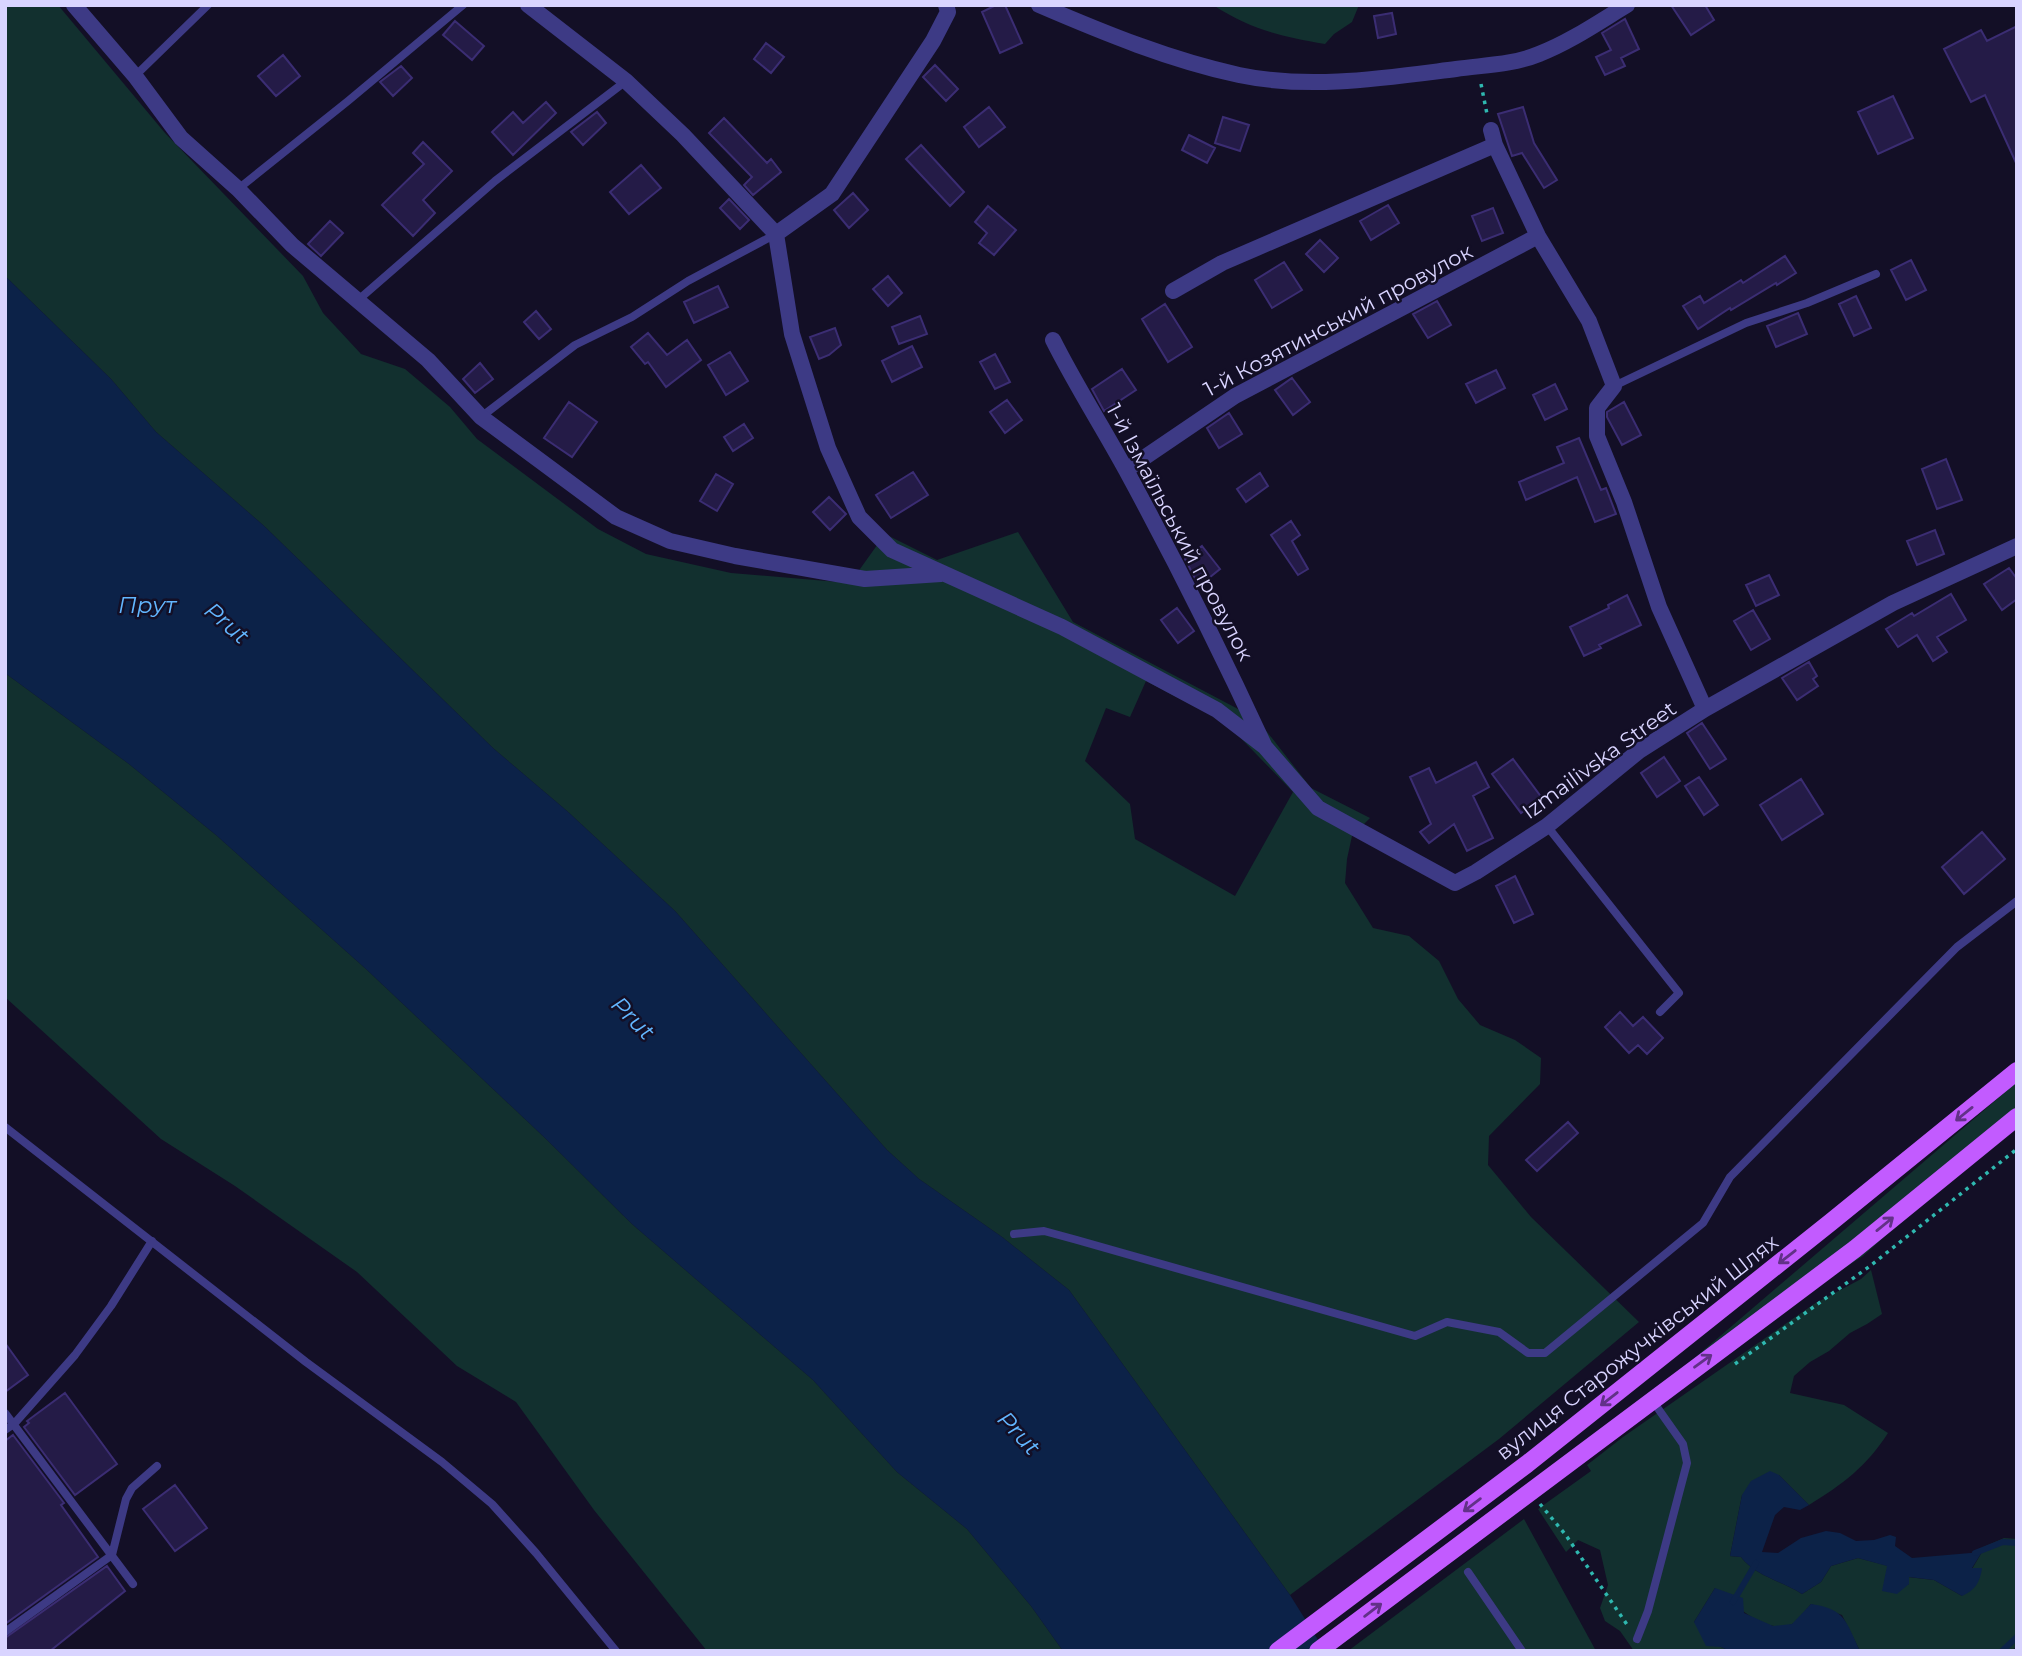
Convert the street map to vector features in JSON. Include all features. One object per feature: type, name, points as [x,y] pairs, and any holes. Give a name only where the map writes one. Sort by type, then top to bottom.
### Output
[{"type":"main road","name":"вулиця Старожучківський Шлях","points":[[1278,1651],[1527,1464],[2017,1071]]},
{"type":"main road","points":[[1318,1651],[1651,1399],[1855,1249],[2017,1117]]},
{"type":"street","points":[[74,5],[135,76],[181,138],[238,189],[292,245],[428,360],[481,417],[616,517],[670,541],[735,556],[865,579],[944,574]]},
{"type":"street","points":[[528,5],[626,81],[683,135],[776,234],[792,334],[828,448],[859,517],[892,550],[1062,627],[1217,710],[1265,747]]},
{"type":"street","points":[[776,234],[832,194],[933,41],[948,12],[946,5]]},
{"type":"street","points":[[1039,5],[1104,33],[1189,61],[1240,75],[1296,82],[1383,79],[1509,63],[1540,54],[1627,5]]},
{"type":"street","points":[[1173,291],[1222,263],[1493,137],[1538,236],[1589,321],[1614,386],[1597,408],[1597,436],[1625,502],[1659,607],[1704,709]]},
{"type":"street","name":"1-й Козятинський провулок","points":[[1126,470],[1235,396],[1538,236]]},
{"type":"street","name":"1-й Ізмаїльський провулок","points":[[1053,340],[1126,470],[1224,658],[1265,747]]},
{"type":"street","name":"Izmailivska Street","points":[[1265,747],[1318,808],[1454,883],[1476,872],[1546,826],[1639,751],[1704,709],[1893,603],[2017,546]]},
{"type":"lane","points":[[135,76],[208,5]]},
{"type":"lane","points":[[238,189],[463,5]]},
{"type":"lane","points":[[357,301],[495,181],[626,81]]},
{"type":"lane","points":[[481,417],[575,345],[632,317],[688,281],[776,234]]},
{"type":"lane","points":[[1614,386],[1746,323],[1807,303],[1876,274]]},
{"type":"lane","points":[[1546,826],[1679,993],[1660,1012]]},
{"type":"lane","points":[[1014,1234],[1044,1231],[1415,1336],[1447,1322],[1499,1332],[1528,1353],[1545,1353],[1703,1223],[1730,1177],[1957,947],[2017,901]]},
{"type":"lane","points":[[5,1126],[306,1362],[442,1462],[492,1504],[616,1651]]},
{"type":"lane","points":[[5,1430],[14,1424],[75,1355],[111,1306],[152,1241]]},
{"type":"lane","points":[[1637,1639],[1648,1611],[1687,1463],[1683,1444],[1651,1399]]},
{"type":"lane","points":[[5,1413],[133,1584]]},
{"type":"lane","points":[[5,1632],[112,1555],[126,1499],[132,1488],[157,1466]]},
{"type":"lane","points":[[1468,1572],[1522,1651]]},
{"type":"path","points":[[1481,85],[1493,137]]},
{"type":"path","points":[[1531,1491],[1565,1534],[1637,1639]]},
{"type":"green space","points":[[5,5],[58,5],[165,133],[303,276],[323,313],[361,354],[405,369],[450,407],[477,439],[598,529],[646,554],[731,573],[850,583],[885,534],[937,560],[1018,532],[1073,622],[1257,719],[1311,788],[1370,818],[1352,836],[1345,883],[1373,928],[1409,936],[1439,961],[1458,999],[1480,1025],[1515,1040],[1541,1058],[1540,1084],[1489,1136],[1488,1165],[1531,1217],[1639,1322],[1499,1439],[1290,1595],[1069,1290],[1002,1237],[919,1179],[887,1150],[675,911],[567,811],[494,749],[263,525],[156,432],[111,379],[5,276]],"holes":[[[1146,681],[1226,723],[1293,792],[1235,896],[1135,839],[1130,804],[1085,761],[1106,708],[1130,717]]]},
{"type":"green space","points":[[1213,5],[1359,5],[1352,22],[1325,44],[1267,31],[1241,21]]},
{"type":"green space","points":[[5,673],[129,764],[216,835],[366,969],[632,1224],[813,1380],[897,1472],[967,1529],[1031,1606],[1063,1651],[707,1651],[594,1510],[516,1402],[457,1366],[357,1272],[235,1186],[161,1139],[5,997]]},
{"type":"green space","points":[[2017,1082],[2017,1116],[1863,1256],[1656,1391]]},
{"type":"green space","points":[[1871,1270],[1882,1314],[1810,1362],[1794,1376],[1790,1393],[1844,1405],[1888,1433],[1853,1474],[1809,1505],[1779,1475],[1742,1495],[1730,1556],[1741,1557],[1761,1574],[1802,1594],[1821,1582],[1831,1566],[1858,1558],[1888,1566],[1883,1591],[1909,1584],[1908,1577],[1934,1580],[1962,1596],[1982,1552],[1981,1548],[2004,1538],[2017,1539],[2017,1646],[2011,1651],[1860,1651],[1842,1615],[1811,1604],[1792,1624],[1772,1626],[1750,1616],[1715,1588],[1694,1622],[1721,1647],[1730,1651],[1634,1651],[1620,1631],[1605,1621],[1600,1608],[1608,1585],[1600,1550],[1578,1540],[1566,1552],[1538,1509],[1591,1471],[1587,1465],[1623,1437],[1814,1304],[1861,1279]]},
{"type":"green space","points":[[1524,1519],[1596,1651],[1348,1651]]},
{"type":"water","name":"Прут","points":[[5,276],[111,379],[156,432],[263,525],[494,749],[567,811],[675,911],[887,1150],[919,1179],[1002,1237],[1069,1290],[1290,1595],[1325,1651],[1063,1651],[1031,1606],[967,1529],[897,1472],[813,1380],[632,1224],[366,969],[216,835],[129,764],[5,673]]},
{"type":"water","points":[[1770,1471],[1779,1475],[1809,1505],[1800,1510],[1784,1507],[1775,1515],[1762,1552],[1778,1553],[1801,1538],[1826,1531],[1840,1533],[1856,1541],[1874,1540],[1890,1535],[1896,1537],[1895,1546],[1912,1558],[1982,1552],[1972,1568],[1982,1568],[1978,1582],[1962,1596],[1934,1580],[1909,1577],[1909,1584],[1897,1594],[1882,1591],[1887,1566],[1858,1558],[1831,1566],[1821,1582],[1802,1594],[1761,1574],[1741,1557],[1730,1556],[1742,1495],[1751,1481]]},
{"type":"water","points":[[1715,1588],[1743,1598],[1744,1613],[1773,1626],[1792,1624],[1811,1604],[1831,1609],[1848,1625],[1860,1651],[1730,1651],[1706,1646],[1694,1622]]},
{"type":"building","points":[[996,5],[1005,5],[1022,43],[1000,53],[982,12]]},
{"type":"building","points":[[1671,5],[1705,5],[1714,20],[1691,35]]},
{"type":"building","points":[[1392,13],[1396,34],[1378,38],[1374,16]]},
{"type":"building","points":[[1625,19],[1639,49],[1621,58],[1625,66],[1605,75],[1596,57],[1611,50],[1602,33]]},
{"type":"building","points":[[455,21],[484,46],[472,60],[443,35]]},
{"type":"building","points":[[2017,26],[2017,165],[1985,95],[1971,102],[1944,49],[1981,30],[1987,41]]},
{"type":"building","points":[[766,43],[784,57],[771,73],[754,59]]},
{"type":"building","points":[[283,55],[300,76],[276,96],[258,76]]},
{"type":"building","points":[[935,65],[958,89],[946,101],[923,77]]},
{"type":"building","points":[[401,66],[412,78],[393,96],[380,82]]},
{"type":"building","points":[[1893,96],[1913,138],[1878,154],[1858,112]]},
{"type":"building","points":[[546,102],[556,113],[513,155],[492,132],[513,112],[523,123]]},
{"type":"building","points":[[989,107],[1005,127],[979,147],[964,127]]},
{"type":"building","points":[[1523,107],[1534,143],[1557,180],[1544,188],[1522,153],[1512,156],[1498,114]]},
{"type":"building","points":[[597,112],[606,123],[583,145],[571,132]]},
{"type":"building","points":[[1223,117],[1249,125],[1240,151],[1215,143]]},
{"type":"building","points":[[724,118],[767,163],[771,159],[781,172],[753,195],[744,185],[752,177],[709,133]]},
{"type":"building","points":[[1189,135],[1215,148],[1207,163],[1182,150]]},
{"type":"building","points":[[423,142],[452,171],[423,200],[435,213],[413,236],[382,205],[424,164],[413,153]]},
{"type":"building","points":[[921,145],[964,192],[950,206],[906,159]]},
{"type":"building","points":[[641,165],[661,188],[629,214],[610,192]]},
{"type":"building","points":[[853,193],[868,210],[849,228],[834,210]]},
{"type":"building","points":[[729,199],[749,220],[740,229],[720,208]]},
{"type":"building","points":[[1388,205],[1399,223],[1371,240],[1360,221]]},
{"type":"building","points":[[988,206],[1016,230],[994,255],[979,243],[987,233],[975,222]]},
{"type":"building","points":[[1493,208],[1503,233],[1482,241],[1472,216]]},
{"type":"building","points":[[330,221],[343,233],[321,256],[308,244]]},
{"type":"building","points":[[1320,240],[1338,258],[1324,272],[1306,254]]},
{"type":"building","points":[[1785,256],[1796,273],[1731,310],[1730,308],[1698,329],[1683,306],[1700,296],[1704,303],[1741,280],[1743,283]]},
{"type":"building","points":[[1911,260],[1926,290],[1906,300],[1891,270]]},
{"type":"building","points":[[1284,262],[1302,290],[1272,308],[1255,280]]},
{"type":"building","points":[[888,276],[902,293],[888,306],[873,289]]},
{"type":"building","points":[[718,286],[728,307],[694,323],[684,302]]},
{"type":"building","points":[[1856,296],[1871,328],[1854,336],[1839,304]]},
{"type":"building","points":[[1437,301],[1451,325],[1428,338],[1413,314]]},
{"type":"building","points":[[1165,304],[1192,347],[1168,362],[1142,319]]},
{"type":"building","points":[[536,311],[551,329],[539,339],[524,322]]},
{"type":"building","points":[[1798,313],[1807,334],[1776,347],[1767,326]]},
{"type":"building","points":[[920,316],[927,334],[899,344],[892,327]]},
{"type":"building","points":[[835,328],[841,345],[819,359],[810,337]]},
{"type":"building","points":[[648,333],[667,355],[687,340],[701,360],[666,387],[648,362],[645,364],[631,347]]},
{"type":"building","points":[[912,346],[922,367],[892,382],[882,361]]},
{"type":"building","points":[[730,352],[748,381],[726,395],[708,365]]},
{"type":"building","points":[[995,354],[1010,382],[995,389],[980,362]]},
{"type":"building","points":[[480,363],[493,379],[475,393],[463,379]]},
{"type":"building","points":[[1122,369],[1136,390],[1104,411],[1092,389]]},
{"type":"building","points":[[1496,370],[1505,388],[1476,403],[1466,384]]},
{"type":"building","points":[[1292,378],[1310,402],[1293,415],[1275,390]]},
{"type":"building","points":[[1555,384],[1567,409],[1545,420],[1533,395]]},
{"type":"building","points":[[1007,400],[1022,420],[1005,433],[990,412]]},
{"type":"building","points":[[569,402],[597,422],[572,457],[544,438]]},
{"type":"building","points":[[1624,402],[1641,435],[1622,445],[1607,412]]},
{"type":"building","points":[[1229,413],[1242,434],[1219,448],[1207,428]]},
{"type":"building","points":[[744,424],[753,438],[733,451],[724,437]]},
{"type":"building","points":[[1579,438],[1601,490],[1606,488],[1616,514],[1595,522],[1577,477],[1526,500],[1519,482],[1564,463],[1557,447]]},
{"type":"building","points":[[1946,459],[1962,500],[1937,509],[1922,469]]},
{"type":"building","points":[[913,472],[928,495],[891,518],[876,495]]},
{"type":"building","points":[[1260,473],[1268,486],[1246,502],[1237,489]]},
{"type":"building","points":[[716,474],[733,484],[717,511],[700,501]]},
{"type":"building","points":[[829,497],[846,514],[830,530],[813,512]]},
{"type":"building","points":[[1291,521],[1300,535],[1292,541],[1308,569],[1298,575],[1271,535]]},
{"type":"building","points":[[1935,530],[1944,554],[1917,565],[1907,541]]},
{"type":"building","points":[[1202,546],[1220,569],[1199,586],[1185,559]]},
{"type":"building","points":[[2009,568],[2017,579],[2017,599],[2002,610],[1984,584]]},
{"type":"building","points":[[1769,575],[1779,595],[1756,606],[1746,585]]},
{"type":"building","points":[[1951,594],[1966,620],[1937,637],[1947,652],[1933,661],[1917,635],[1898,647],[1886,629]]},
{"type":"building","points":[[1627,595],[1641,625],[1599,645],[1601,648],[1584,656],[1570,627],[1609,608],[1608,605]]},
{"type":"building","points":[[1177,608],[1194,631],[1178,643],[1161,620]]},
{"type":"building","points":[[1753,610],[1770,639],[1751,650],[1734,621]]},
{"type":"building","points":[[1809,662],[1817,676],[1813,679],[1818,686],[1797,700],[1782,678]]},
{"type":"building","points":[[1702,723],[1726,759],[1710,769],[1687,733]]},
{"type":"building","points":[[1664,757],[1680,781],[1657,797],[1641,773]]},
{"type":"building","points":[[1513,759],[1542,798],[1521,813],[1492,774]]},
{"type":"building","points":[[1476,762],[1489,787],[1473,796],[1493,838],[1467,851],[1454,824],[1429,843],[1420,832],[1431,824],[1410,777],[1429,768],[1436,783]]},
{"type":"building","points":[[1699,777],[1718,805],[1704,815],[1685,786]]},
{"type":"building","points":[[1801,779],[1823,814],[1782,840],[1760,805]]},
{"type":"building","points":[[1982,832],[2005,859],[1964,894],[1942,867]]},
{"type":"building","points":[[1515,876],[1533,914],[1514,923],[1496,886]]},
{"type":"building","points":[[1620,1012],[1633,1026],[1643,1017],[1663,1038],[1647,1054],[1638,1045],[1629,1053],[1605,1027]]},
{"type":"building","points":[[1568,1122],[1578,1133],[1537,1171],[1526,1160]]},
{"type":"building","points":[[5,1343],[28,1375],[5,1392]]},
{"type":"building","points":[[65,1393],[117,1464],[75,1495],[24,1427],[29,1423],[27,1421]]},
{"type":"building","points":[[13,1435],[64,1503],[61,1505],[98,1557],[5,1624],[5,1441]]},
{"type":"building","points":[[175,1485],[207,1528],[175,1551],[143,1509]]},
{"type":"building","points":[[107,1566],[125,1591],[50,1651],[5,1651],[5,1638]]},
{"type":"waterway","points":[[1975,1553],[2003,1542],[2017,1543]]},
{"type":"waterway","points":[[1733,1602],[1756,1563]]},
{"type":"waterway","points":[[2002,1651],[2017,1637]]},
{"type":"water label","name":"Prut","points":[[227,623]]},
{"type":"water label","name":"Prut","points":[[633,1018]]},
{"type":"water label","name":"Prut","points":[[1019,1433]]}]
